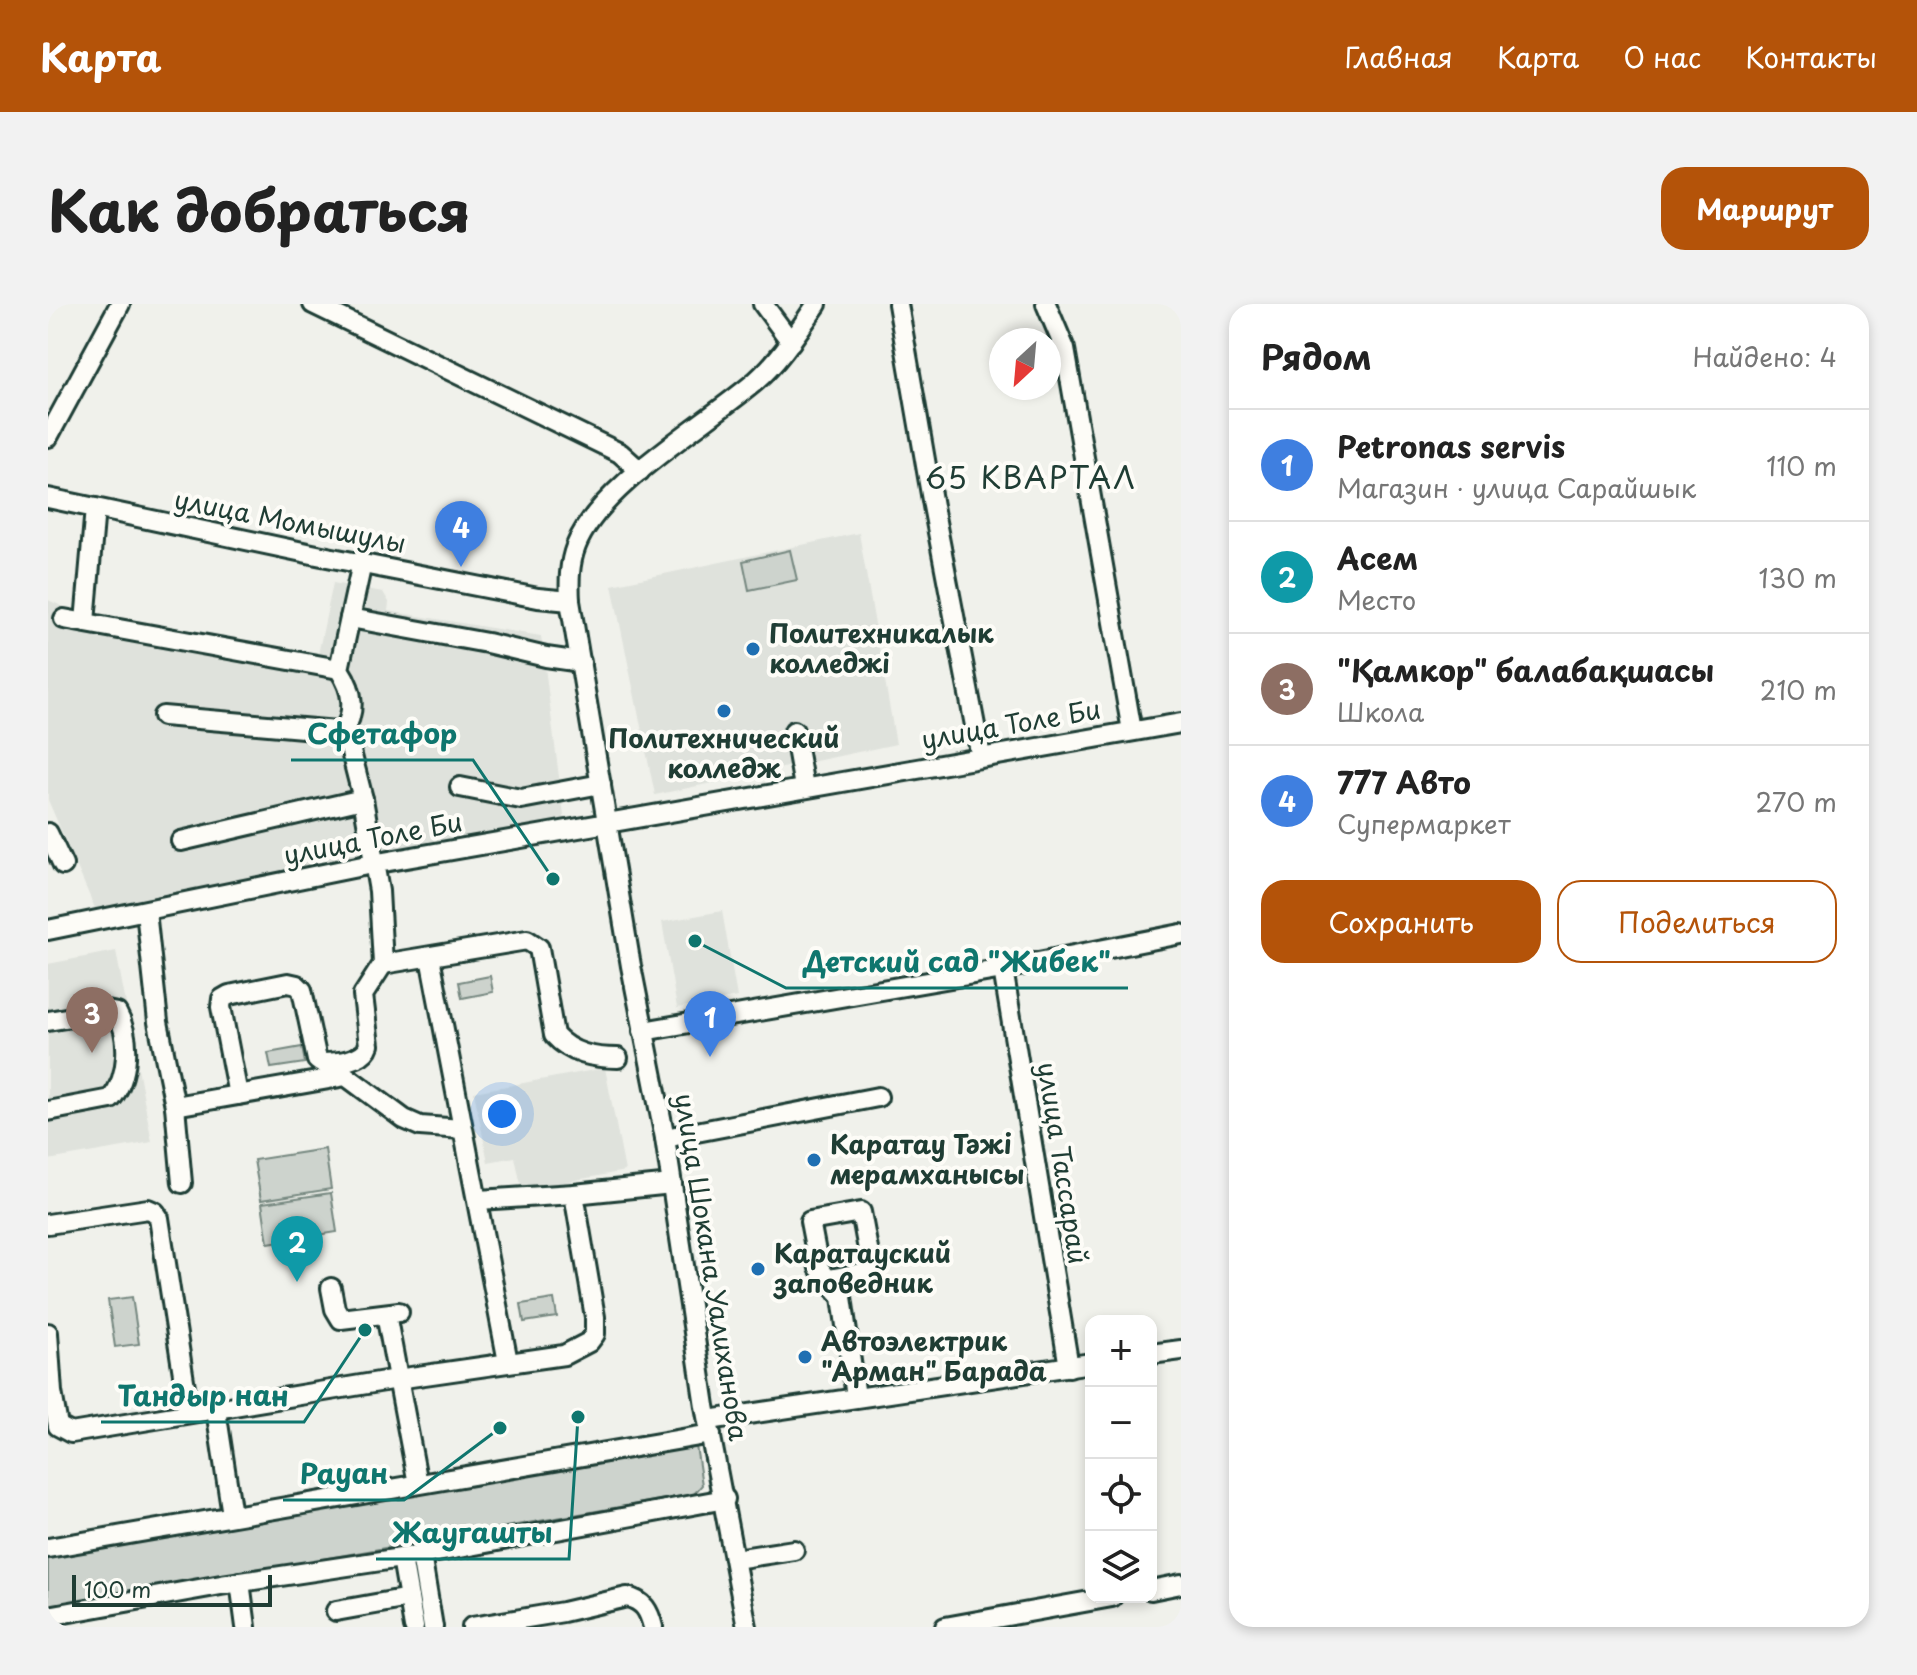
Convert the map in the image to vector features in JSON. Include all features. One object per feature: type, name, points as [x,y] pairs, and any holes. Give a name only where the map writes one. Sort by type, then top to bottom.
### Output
[{"type":"street","points":[[48,437],[120,304]]},
{"type":"street","points":[[313,304],[620,453],[640,471]]},
{"type":"street","points":[[763,304],[791,342]]},
{"type":"street","name":"улица Шокана Уалиханова","points":[[747,1627],[710,1427],[665,1138],[643,1031],[570,601],[571,561],[585,528],[598,510],[640,471],[777,361],[817,304]]},
{"type":"street","points":[[898,304],[981,757]]},
{"type":"street","points":[[1046,304],[1065,349],[1132,731]]},
{"type":"street","name":"улица Момышулы","points":[[48,498],[538,598],[570,601]]},
{"type":"street","points":[[85,622],[95,508]]},
{"type":"street","points":[[342,733],[352,719],[352,705],[351,691],[339,669],[362,563]]},
{"type":"street","points":[[351,610],[546,657],[581,662]]},
{"type":"street","points":[[64,619],[339,669]]},
{"type":"street","points":[[163,716],[324,728],[342,733],[348,740],[363,799],[379,891],[383,964],[363,995],[369,1045],[367,1052],[344,1068],[238,1095],[175,1106]]},
{"type":"street","name":"улица Толе Би","points":[[48,930],[146,911],[371,857],[608,822],[1181,723]]},
{"type":"street","points":[[794,731],[804,787]]},
{"type":"street","points":[[460,787],[521,799],[601,784]]},
{"type":"street","points":[[181,841],[363,799]]},
{"type":"street","points":[[48,833],[63,865]]},
{"type":"street","points":[[146,911],[158,1022],[175,1106],[182,1183]]},
{"type":"street","points":[[643,1031],[1003,969],[1181,934]]},
{"type":"street","points":[[383,964],[531,941],[539,948],[554,1035],[584,1054],[596,1058],[618,1058]]},
{"type":"street","points":[[430,957],[508,1362]]},
{"type":"street","name":"улица Тассарай","points":[[1003,969],[1069,1367]]},
{"type":"street","points":[[238,1095],[222,999],[288,983],[302,990],[317,1060],[344,1068],[412,1123],[462,1129]]},
{"type":"street","points":[[48,1021],[107,1011],[117,1013],[122,1021],[127,1057],[111,1099],[48,1111]]},
{"type":"street","points":[[665,1138],[878,1097]]},
{"type":"street","points":[[478,1200],[672,1184]]},
{"type":"street","points":[[48,1333],[58,1426],[71,1433],[564,1355],[589,1342],[595,1334],[595,1317],[574,1194]]},
{"type":"street","points":[[48,1224],[148,1209],[155,1212],[159,1218],[189,1413]]},
{"type":"street","points":[[829,1279],[842,1297],[856,1397]]},
{"type":"street","points":[[331,1288],[335,1309],[341,1319],[393,1313],[397,1379],[418,1484]]},
{"type":"street","points":[[1157,1353],[1181,1350]]},
{"type":"street","points":[[48,1548],[418,1484],[856,1397],[1085,1364]]},
{"type":"street","points":[[216,1410],[232,1515]]},
{"type":"street","points":[[48,1616],[240,1582],[421,1555],[725,1499]]},
{"type":"street","points":[[735,1559],[794,1550]]},
{"type":"street","points":[[421,1555],[433,1627]]},
{"type":"street","points":[[402,1558],[414,1627]]},
{"type":"street","points":[[240,1582],[246,1627]]},
{"type":"street","points":[[1157,1589],[1181,1584]]},
{"type":"street","points":[[472,1627],[529,1623],[627,1597],[646,1606],[653,1627]]},
{"type":"street","points":[[336,1611],[409,1598]]},
{"type":"street","points":[[945,1627],[1085,1602]]},
{"type":"shaded area","name":"Политехникалык колледжі","points":[[859,533],[896,744],[655,795],[612,585]]},
{"type":"shaded area","points":[[790,550],[797,580],[749,590],[743,561]]},
{"type":"shaded area","points":[[333,583],[383,592],[389,602],[388,611],[541,636],[565,824],[97,913],[48,800],[48,600],[94,620],[316,664]]},
{"type":"shaded area","points":[[722,911],[737,997],[677,1008],[662,922]]},
{"type":"shaded area","points":[[116,951],[152,1142],[48,1160],[48,964]]},
{"type":"shaded area","points":[[490,976],[493,992],[462,998],[459,982]]},
{"type":"shaded area","points":[[302,1047],[305,1063],[271,1068],[268,1053]]},
{"type":"shaded area","points":[[605,1068],[625,1171],[522,1190],[515,1157],[488,1162],[474,1092]]},
{"type":"shaded area","points":[[325,1149],[331,1189],[261,1200],[254,1160]]},
{"type":"shaded area","points":[[331,1193],[337,1232],[268,1243],[262,1203]]},
{"type":"shaded area","points":[[132,1297],[139,1344],[115,1347],[108,1300]]},
{"type":"shaded area","points":[[554,1299],[557,1317],[524,1322],[521,1304]]},
{"type":"shaded area","points":[[683,1439],[696,1446],[702,1485],[694,1494],[48,1607],[48,1553]]},
{"type":"place","name":"777 Авто","points":[[461,567]]},
{"type":"place","name":"Политехникалык колледжі","points":[[753,649]]},
{"type":"place","name":"Политехнический колледж","points":[[724,711]]},
{"type":"place","name":"Сфетафор","points":[[553,879]]},
{"type":"place","name":"Детский сад \"Жибек\"","points":[[695,941]]},
{"type":"place","name":"\"Қамкор\" балабақшасы","points":[[92,1053]]},
{"type":"place","name":"Petronas servis","points":[[710,1057]]},
{"type":"place","name":"Каратау Тәжі мерамханысы","points":[[814,1160]]},
{"type":"place","name":"Каратауский заповедник","points":[[758,1269]]},
{"type":"place","name":"Асем","points":[[297,1282]]},
{"type":"place","name":"Тандыр нан","points":[[365,1330]]},
{"type":"place","name":"Автоэлектрик \"Арман\" Барада","points":[[805,1357]]},
{"type":"place","name":"Жаугашты","points":[[578,1417]]},
{"type":"place","name":"Рауан","points":[[500,1428]]},
{"type":"district","name":"65 КВАРТАЛ","points":[[1031,479]]}]
